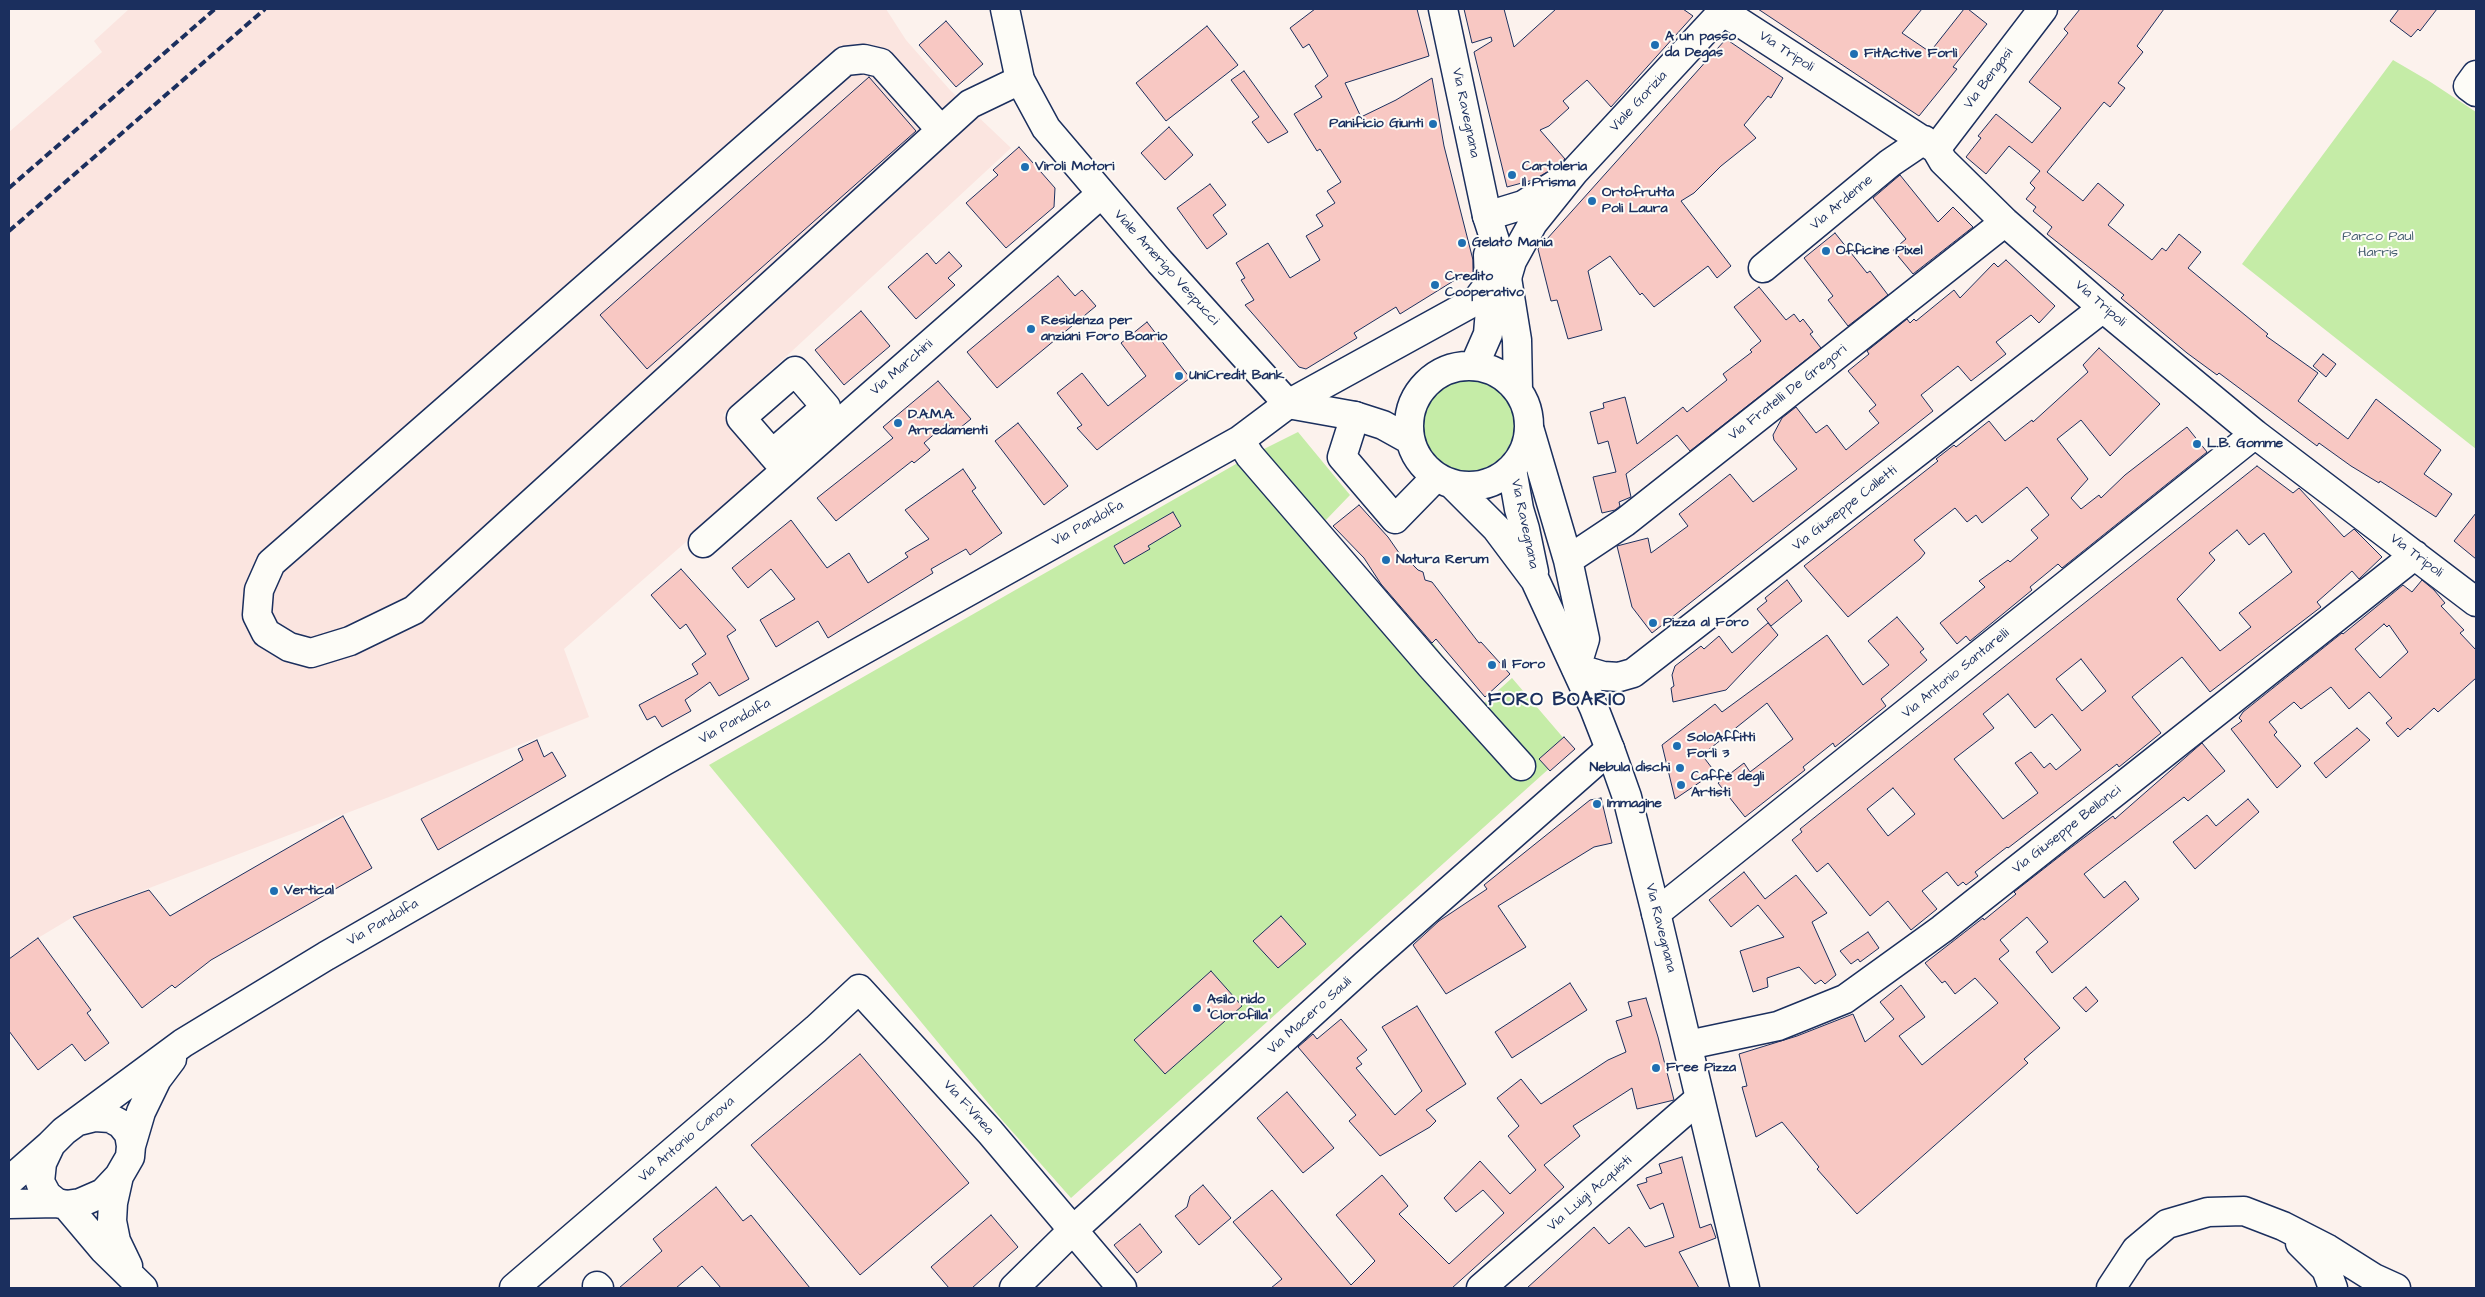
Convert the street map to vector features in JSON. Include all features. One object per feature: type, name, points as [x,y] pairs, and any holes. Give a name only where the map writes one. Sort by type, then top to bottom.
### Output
[{"type":"main road","name":"Viale Amerigo Vespucci","points":[[1005,9],[1020,80],[1046,128],[1100,194],[1288,404]]},
{"type":"main road","name":"Via Ravegnana","points":[[1442,9],[1487,216],[1498,281],[1517,340],[1518,390]]},
{"type":"main road","name":"Viale Gorizia","points":[[1498,281],[1512,261],[1533,223],[1574,172],[1722,9]]},
{"type":"main road","name":"Via Tripoli","points":[[1722,9],[1930,144],[1943,161],[2005,222],[2103,308],[2255,434],[2476,602]]},
{"type":"main road","name":"Via Bengasi","points":[[1930,144],[2043,9]]},
{"type":"main road","points":[[941,130],[881,63],[864,59],[845,61],[271,563],[259,590],[257,615],[266,633],[289,646],[311,652],[350,641],[414,610],[970,104],[1020,80]]},
{"type":"main road","points":[[2476,75],[2468,86],[2476,92]]},
{"type":"main road","name":"Via Ardenne","points":[[1763,268],[1890,163],[1930,144]]},
{"type":"main road","name":"Viale Gorizia","points":[[1487,216],[1523,204],[1574,172]]},
{"type":"main road","name":"Via Marchini","points":[[703,543],[779,462],[1100,194]]},
{"type":"main road","name":"Via Fratelli De Gregori","points":[[1568,560],[1625,522],[2005,222]]},
{"type":"main road","name":"Via Ravegnana","points":[[1474,366],[1488,334],[1498,281]]},
{"type":"main road","name":"Via Pandolfa","points":[[9,1181],[64,1131],[183,1043],[326,956],[664,761],[1240,440],[1288,404],[1477,300],[1498,281]]},
{"type":"main road","name":"Via Giuseppe Calletti","points":[[1576,668],[1603,676],[1619,677],[1633,673],[2103,308]]},
{"type":"main road","points":[[1530,431],[1521,458],[1512,469],[1499,479],[1484,485],[1469,487],[1444,481],[1419,461],[1410,440],[1409,416],[1421,389],[1432,378],[1459,366],[1491,369],[1506,378],[1518,390],[1525,403],[1530,431],[1568,560],[1585,639],[1576,668]]},
{"type":"main road","points":[[1288,404],[1355,416],[1383,425],[1410,440]]},
{"type":"main road","points":[[1355,416],[1342,457],[1395,519],[1444,481]]},
{"type":"main road","name":"Via Antonio Santarelli","points":[[1656,913],[2255,434]]},
{"type":"main road","points":[[1240,440],[1250,456],[1431,666],[1521,766]]},
{"type":"main road","name":"Via Ravegnana","points":[[1512,469],[1535,580]]},
{"type":"main road","name":"Via Ravegnana","points":[[1444,481],[1496,528],[1535,580],[1576,668],[1610,748],[1627,797],[1745,1288]]},
{"type":"main road","name":"Via Giuseppe Bellonci","points":[[1688,1045],[1778,1026],[1845,999],[1942,929],[2415,555]]},
{"type":"main road","name":"Via Macero Sauli","points":[[1014,1288],[1072,1231],[1366,964],[1610,748]]},
{"type":"main road","name":"Via F.Vinea","points":[[859,989],[990,1132],[1122,1288]]},
{"type":"main road","name":"Via Antonio Canova","points":[[514,1288],[816,1029],[859,989]]},
{"type":"main road","name":"Via Pandolfa","points":[[9,1204],[80,1203],[103,1194],[119,1176],[130,1157],[131,1146],[141,1112],[157,1079],[183,1043]]},
{"type":"main road","name":"Via Luigi Acquisti","points":[[1481,1288],[1699,1099]]},
{"type":"main road","name":"Via Pandolfa","points":[[79,1121],[95,1117],[110,1118],[121,1124],[129,1134],[131,1146]]},
{"type":"main road","name":"Via Pandolfa","points":[[51,1144],[42,1163],[40,1182],[47,1195],[61,1204]]},
{"type":"main road","points":[[119,1176],[113,1203],[112,1221],[116,1241],[139,1283]]},
{"type":"main road","points":[[61,1204],[104,1250],[139,1283]]},
{"type":"main road","points":[[2111,1288],[2136,1250],[2167,1224],[2208,1212],[2244,1211],[2283,1226],[2328,1248],[2374,1278],[2396,1288]]},
{"type":"main road","points":[[2283,1226],[2326,1269],[2333,1288]]},
{"type":"shaded area","points":[[129,9],[886,9],[906,40],[950,90],[1011,148],[723,415],[768,470],[564,649],[589,717],[389,797],[73,917],[38,938],[9,959],[9,132],[102,52],[94,41]]},
{"type":"green space","name":"Parco Paul Harris","points":[[2393,60],[2476,112],[2476,449],[2242,264]]},
{"type":"green space","points":[[1468,379],[1485,383],[1500,393],[1510,408],[1514,425],[1510,442],[1500,457],[1485,467],[1468,471],[1451,467],[1436,457],[1426,442],[1422,425],[1426,408],[1436,393],[1451,383]]},
{"type":"green space","points":[[1298,432],[1350,495],[1324,522],[1374,578],[1370,584],[1428,646],[1432,642],[1482,705],[1512,678],[1572,748],[1071,1198],[1002,1120],[709,765],[1250,456]]},
{"type":"building","points":[[1315,9],[1417,9],[1429,56],[1345,83],[1361,117],[1396,100],[1432,78],[1444,146],[1473,260],[1473,274],[1455,280],[1400,314],[1396,307],[1354,333],[1357,338],[1306,369],[1299,367],[1245,305],[1254,300],[1241,280],[1245,278],[1236,263],[1268,243],[1290,278],[1320,260],[1306,236],[1323,226],[1316,215],[1335,203],[1327,191],[1341,182],[1320,149],[1317,151],[1294,114],[1322,97],[1315,86],[1328,76],[1309,44],[1303,48],[1290,28]]},
{"type":"building","points":[[1464,9],[1504,9],[1514,47],[1556,9],[1683,9],[1693,16],[1611,107],[1587,80],[1563,101],[1569,108],[1549,126],[1540,130],[1565,159],[1553,169],[1533,180],[1507,187],[1474,52],[1492,41],[1491,37],[1472,43]]},
{"type":"building","points":[[1758,9],[1922,9],[1902,33],[1930,52],[1964,9],[1968,9],[1987,24],[1953,67],[1957,69],[1919,116]]},
{"type":"building","points":[[2080,9],[2164,9],[2137,46],[2143,52],[2118,83],[2125,88],[2110,107],[2104,102],[2047,172],[2083,201],[2098,183],[2124,205],[2108,225],[2152,260],[2162,248],[2166,251],[2179,234],[2201,252],[2188,268],[2268,334],[2266,336],[2318,373],[2298,401],[2348,439],[2376,399],[2441,450],[2424,474],[2452,494],[2436,517],[2380,481],[2379,483],[2351,466],[2319,443],[2317,446],[2219,373],[2217,375],[2187,353],[2121,298],[2124,295],[2047,234],[2052,227],[2033,211],[2036,207],[2026,199],[2035,188],[2030,183],[2040,171],[2009,146],[1986,174],[1966,157],[1981,138],[1978,136],[1996,114],[2032,143],[2061,108],[2029,82],[2068,33],[2064,29]]},
{"type":"building","points":[[2399,9],[2437,9],[2420,31],[2418,29],[2411,37],[2390,21]]},
{"type":"building","points":[[946,21],[983,64],[956,87],[919,45]]},
{"type":"building","points":[[1207,26],[1238,65],[1166,121],[1136,83]]},
{"type":"building","points":[[1726,39],[1783,78],[1771,98],[1768,96],[1744,125],[1756,138],[1721,166],[1694,193],[1681,201],[1731,266],[1717,278],[1708,266],[1654,307],[1642,293],[1640,295],[1610,256],[1588,271],[1602,330],[1568,339],[1557,300],[1551,301],[1538,249]]},
{"type":"building","points":[[1244,71],[1288,132],[1268,143],[1252,122],[1259,117],[1231,80]]},
{"type":"building","points":[[869,77],[916,131],[647,369],[600,315]]},
{"type":"building","points":[[1169,127],[1193,155],[1165,180],[1141,153]]},
{"type":"building","points":[[1019,147],[1055,188],[1054,207],[1006,248],[966,203],[998,175],[993,170]]},
{"type":"building","points":[[1900,175],[1938,222],[1953,207],[1973,227],[1913,274],[1893,250],[1906,239],[1873,198]]},
{"type":"building","points":[[1210,184],[1226,205],[1213,215],[1227,234],[1207,249],[1177,208]]},
{"type":"building","points":[[1835,233],[1867,273],[1870,271],[1888,295],[1848,326],[1828,300],[1833,296],[1804,258]]},
{"type":"building","points":[[949,252],[962,266],[948,278],[955,285],[916,319],[888,287],[927,253],[936,264]]},
{"type":"building","points":[[2006,260],[2055,306],[2039,323],[2031,315],[1996,342],[2006,354],[1971,381],[1958,366],[1921,395],[1933,411],[1652,633],[1632,607],[1617,546],[1648,538],[1651,553],[1688,526],[1679,514],[1730,474],[1753,502],[1797,469],[1774,440],[1773,435],[1782,418],[1796,407],[1816,433],[1827,425],[1846,450],[1879,423],[1869,411],[1876,405],[1848,371],[1869,354],[1867,351],[1907,319],[1910,323],[1914,319],[1916,321],[1954,290],[1960,298],[1994,263],[1998,267]]},
{"type":"building","name":"Residenza per anziani Foro Boario","points":[[1058,276],[1075,296],[1082,290],[1096,306],[997,388],[967,352]]},
{"type":"building","points":[[1759,287],[1786,320],[1794,314],[1800,322],[1803,319],[1813,332],[1810,334],[1821,348],[1690,451],[1677,435],[1626,474],[1631,497],[1619,502],[1620,506],[1615,510],[1602,513],[1593,477],[1616,472],[1608,441],[1598,444],[1590,412],[1604,408],[1603,403],[1625,397],[1637,444],[1683,407],[1687,412],[1727,380],[1723,374],[1752,352],[1750,350],[1761,341],[1734,307]]},
{"type":"building","points":[[861,311],[890,346],[844,385],[815,350]]},
{"type":"building","points":[[1147,322],[1190,378],[1097,450],[1077,428],[1082,425],[1057,393],[1082,373],[1108,406],[1146,376],[1121,343]]},
{"type":"building","points":[[2099,348],[2160,404],[2110,456],[2081,420],[2057,439],[2088,479],[2071,498],[2081,509],[2099,495],[2101,498],[2125,475],[2187,427],[2207,452],[2062,568],[2058,564],[2030,587],[2032,590],[1970,641],[1966,636],[1957,644],[1940,623],[1985,587],[1979,581],[2008,560],[2010,562],[2038,538],[2031,530],[2049,515],[2027,487],[1982,523],[1976,515],[1967,522],[1955,508],[1914,540],[1925,553],[1920,559],[1848,617],[1804,566],[1938,461],[1936,459],[1954,445],[1956,447],[1989,421],[2005,441],[2032,420],[2033,422],[2088,372],[2083,365]]},
{"type":"building","points":[[2323,354],[2336,364],[2326,377],[2313,366]]},
{"type":"building","points":[[938,381],[971,419],[955,432],[947,423],[924,443],[930,450],[914,463],[912,461],[836,521],[817,498],[893,438],[883,427]]},
{"type":"building","points":[[1018,423],[1068,486],[1044,505],[995,441]]},
{"type":"building","points":[[2257,466],[2293,493],[2299,488],[2344,537],[2354,529],[2382,557],[2359,579],[2352,571],[2317,602],[2321,607],[2210,692],[2182,657],[2132,697],[2161,733],[2119,767],[2117,764],[2007,847],[1975,872],[1978,876],[1966,885],[1963,882],[1958,886],[1947,872],[1922,891],[1937,909],[1911,930],[1888,901],[1870,916],[1828,863],[1817,872],[1792,840],[1802,832],[1800,829]],"holes":[[[2237,530],[2249,545],[2264,533],[2292,572],[2239,613],[2251,627],[2220,651],[2177,599],[2215,560],[2209,553]],[[2081,659],[2106,691],[2082,711],[2056,679]],[[2008,694],[2035,728],[2052,714],[2081,750],[2056,770],[2050,763],[2044,768],[2031,752],[2015,763],[2038,793],[2003,819],[1954,759],[1994,728],[1983,714]],[[1893,788],[1915,814],[1888,836],[1867,809]]]},
{"type":"building","points":[[963,469],[976,488],[972,491],[1002,533],[970,555],[966,549],[931,569],[933,573],[828,638],[818,621],[776,647],[760,620],[795,599],[771,569],[748,588],[732,568],[791,520],[827,568],[849,553],[868,583],[908,557],[905,553],[929,539],[905,510]]},
{"type":"building","points":[[1359,505],[1388,537],[1406,563],[1408,560],[1418,570],[1423,572],[1425,580],[1432,582],[1479,643],[1481,642],[1510,674],[1485,697],[1436,639],[1432,643],[1381,584],[1364,558],[1333,526]]},
{"type":"building","points":[[1173,512],[1181,526],[1148,546],[1150,549],[1124,564],[1114,546]]},
{"type":"building","points":[[2476,513],[2476,559],[2454,541]]},
{"type":"building","points":[[681,569],[736,630],[727,636],[749,679],[719,696],[710,682],[685,700],[691,711],[662,727],[655,716],[647,720],[639,705],[698,674],[692,664],[706,654],[686,624],[680,629],[651,595]]},
{"type":"building","points":[[1787,580],[1802,601],[1771,626],[1757,609],[1767,601],[1765,598]]},
{"type":"building","points":[[2422,580],[2445,603],[2441,606],[2464,630],[2460,633],[2476,650],[2476,678],[2438,712],[2434,708],[2410,730],[2408,728],[2398,737],[2386,723],[2392,718],[2369,692],[2349,709],[2331,687],[2301,709],[2294,702],[2269,722],[2277,732],[2274,735],[2301,766],[2277,788],[2231,729],[2242,721],[2239,718],[2243,712],[2403,585],[2412,592]],"holes":[[[2384,624],[2387,627],[2389,625],[2408,652],[2380,678],[2355,649]]]},
{"type":"building","points":[[1897,617],[1924,649],[1920,652],[1927,660],[1881,699],[1886,706],[1835,747],[1833,743],[1803,767],[1805,770],[1745,817],[1718,783],[1744,763],[1750,772],[1793,739],[1767,703],[1702,755],[1715,772],[1675,799],[1662,745],[1715,704],[1722,712],[1827,635],[1863,685],[1889,665],[1868,641]]},
{"type":"building","points":[[1768,623],[1778,635],[1726,690],[1673,702],[1671,688],[1674,686],[1672,675],[1675,666],[1701,646],[1704,649],[1719,636],[1732,653]]},
{"type":"building","points":[[2357,728],[2370,740],[2326,778],[2314,763]]},
{"type":"building","points":[[1564,737],[1575,749],[1550,771],[1539,759]]},
{"type":"building","points":[[537,740],[544,757],[552,752],[566,776],[438,850],[421,819],[523,760],[518,749]]},
{"type":"building","points":[[2202,743],[2225,771],[2188,801],[2184,797],[2084,874],[2104,898],[2125,881],[2139,899],[2052,973],[2036,952],[2048,942],[2027,917],[2000,940],[2009,951],[1999,959],[2060,1028],[2024,1059],[2028,1063],[1857,1214],[1817,1169],[1819,1167],[1782,1122],[1756,1137],[1742,1087],[1747,1086],[1739,1054],[1797,1036],[1853,1014],[1865,1042],[1894,1019],[1880,1002],[1901,985],[1925,1017],[1899,1036],[1922,1065],[1998,1003],[1975,978],[1955,994],[1945,981],[1942,983],[1925,963],[1983,918],[1984,920],[2016,894],[2014,892],[2069,849],[2113,816],[2115,819]]},
{"type":"building","points":[[1601,798],[1612,843],[1594,847],[1498,906],[1526,947],[1446,994],[1413,945],[1439,921],[1487,889],[1484,885],[1590,800]]},
{"type":"building","points":[[2248,799],[2259,812],[2195,869],[2173,842],[2207,815],[2216,826]]},
{"type":"building","points":[[343,816],[372,868],[211,960],[175,988],[172,985],[142,1008],[73,917],[149,890],[170,916]]},
{"type":"building","points":[[1744,872],[1765,899],[1796,875],[1827,913],[1812,922],[1836,975],[1825,984],[1821,980],[1815,984],[1799,967],[1767,978],[1768,987],[1753,992],[1740,951],[1784,937],[1758,905],[1731,927],[1709,900]]},
{"type":"building","points":[[1281,916],[1306,944],[1278,968],[1253,941]]},
{"type":"building","points":[[1868,932],[1879,948],[1860,962],[1858,959],[1851,964],[1840,951]]},
{"type":"building","points":[[38,938],[91,1010],[87,1013],[109,1043],[85,1061],[72,1044],[38,1070],[9,1031],[9,959]]},
{"type":"building","points":[[1211,971],[1242,1006],[1165,1074],[1134,1040]]},
{"type":"building","points":[[1570,983],[1587,1010],[1512,1058],[1495,1032]]},
{"type":"building","points":[[2086,987],[2098,1001],[2086,1012],[2073,998]]},
{"type":"building","points":[[1646,998],[1674,1100],[1637,1109],[1632,1088],[1573,1126],[1580,1136],[1544,1165],[1564,1187],[1452,1288],[1271,1288],[1282,1279],[1233,1222],[1272,1190],[1351,1285],[1375,1261],[1336,1215],[1382,1175],[1408,1206],[1399,1214],[1449,1264],[1504,1213],[1483,1190],[1456,1212],[1444,1198],[1480,1161],[1510,1194],[1536,1170],[1508,1136],[1519,1126],[1497,1098],[1521,1079],[1541,1104],[1608,1060],[1626,1052],[1616,1021],[1632,1016],[1628,1002]]},
{"type":"building","points":[[1417,1006],[1466,1084],[1426,1110],[1436,1121],[1430,1127],[1380,1156],[1349,1121],[1356,1115],[1298,1047],[1313,1034],[1317,1039],[1341,1019],[1367,1050],[1357,1058],[1362,1064],[1356,1068],[1395,1115],[1422,1091],[1382,1027]]},
{"type":"building","points":[[860,1054],[969,1183],[860,1275],[751,1145]]},
{"type":"building","points":[[1287,1092],[1334,1148],[1303,1173],[1257,1118]]},
{"type":"building","points":[[1682,1157],[1700,1228],[1711,1224],[1716,1238],[1679,1252],[1699,1288],[1527,1288],[1594,1227],[1609,1244],[1629,1227],[1645,1247],[1674,1237],[1663,1203],[1650,1209],[1637,1185],[1647,1182],[1646,1178],[1662,1173],[1659,1164]]},
{"type":"building","points":[[1203,1185],[1231,1218],[1199,1245],[1175,1216],[1187,1207],[1190,1196]]},
{"type":"building","points":[[716,1187],[743,1221],[751,1215],[810,1288],[721,1288],[702,1266],[676,1288],[619,1288],[662,1251],[653,1239]]},
{"type":"building","points":[[991,1215],[1018,1247],[972,1288],[949,1288],[931,1267]]},
{"type":"building","points":[[1140,1224],[1162,1252],[1137,1273],[1114,1245]]},
{"type":"railway","points":[[9,188],[215,9]]},
{"type":"railway","points":[[9,231],[265,9]]},
{"type":"place","name":"A un passo da Degas","points":[[1655,45]]},
{"type":"place","name":"FitActive Forlì","points":[[1854,54]]},
{"type":"place","name":"Panificio Giunti","points":[[1433,124]]},
{"type":"place","name":"Viroli Motori","points":[[1025,167]]},
{"type":"place","name":"Cartoleria Il Prisma","points":[[1512,175]]},
{"type":"place","name":"Ortofrutta Poli Laura","points":[[1592,201]]},
{"type":"place","name":"Gelato Mania","points":[[1462,243]]},
{"type":"place","name":"Officine Pixel","points":[[1826,251]]},
{"type":"place","name":"Credito Cooperativo","points":[[1435,285]]},
{"type":"place","name":"Residenza per anziani Foro Boario","points":[[1031,329]]},
{"type":"place","name":"UniCredit Bank","points":[[1179,376]]},
{"type":"place","name":"D.A.M.A. Arredamenti","points":[[898,423]]},
{"type":"place","name":"L.B. Gomme","points":[[2197,444]]},
{"type":"place","name":"Natura Rerum","points":[[1386,560]]},
{"type":"place","name":"Pizza al Foro","points":[[1653,623]]},
{"type":"place","name":"Il Foro","points":[[1492,665]]},
{"type":"place","name":"SoloAffitti Forlì 3","points":[[1677,746]]},
{"type":"place","name":"Nebula dischi","points":[[1680,768]]},
{"type":"place","name":"Caffè degli Artisti","points":[[1681,785]]},
{"type":"place","name":"Immagine","points":[[1597,804]]},
{"type":"place","name":"Vertical","points":[[274,891]]},
{"type":"place","name":"Asilo nido \"Clorofilla\"","points":[[1197,1008]]},
{"type":"place","name":"Free Pizza","points":[[1656,1068]]},
{"type":"district","name":"FORO BOARIO","points":[[1557,701]]}]
